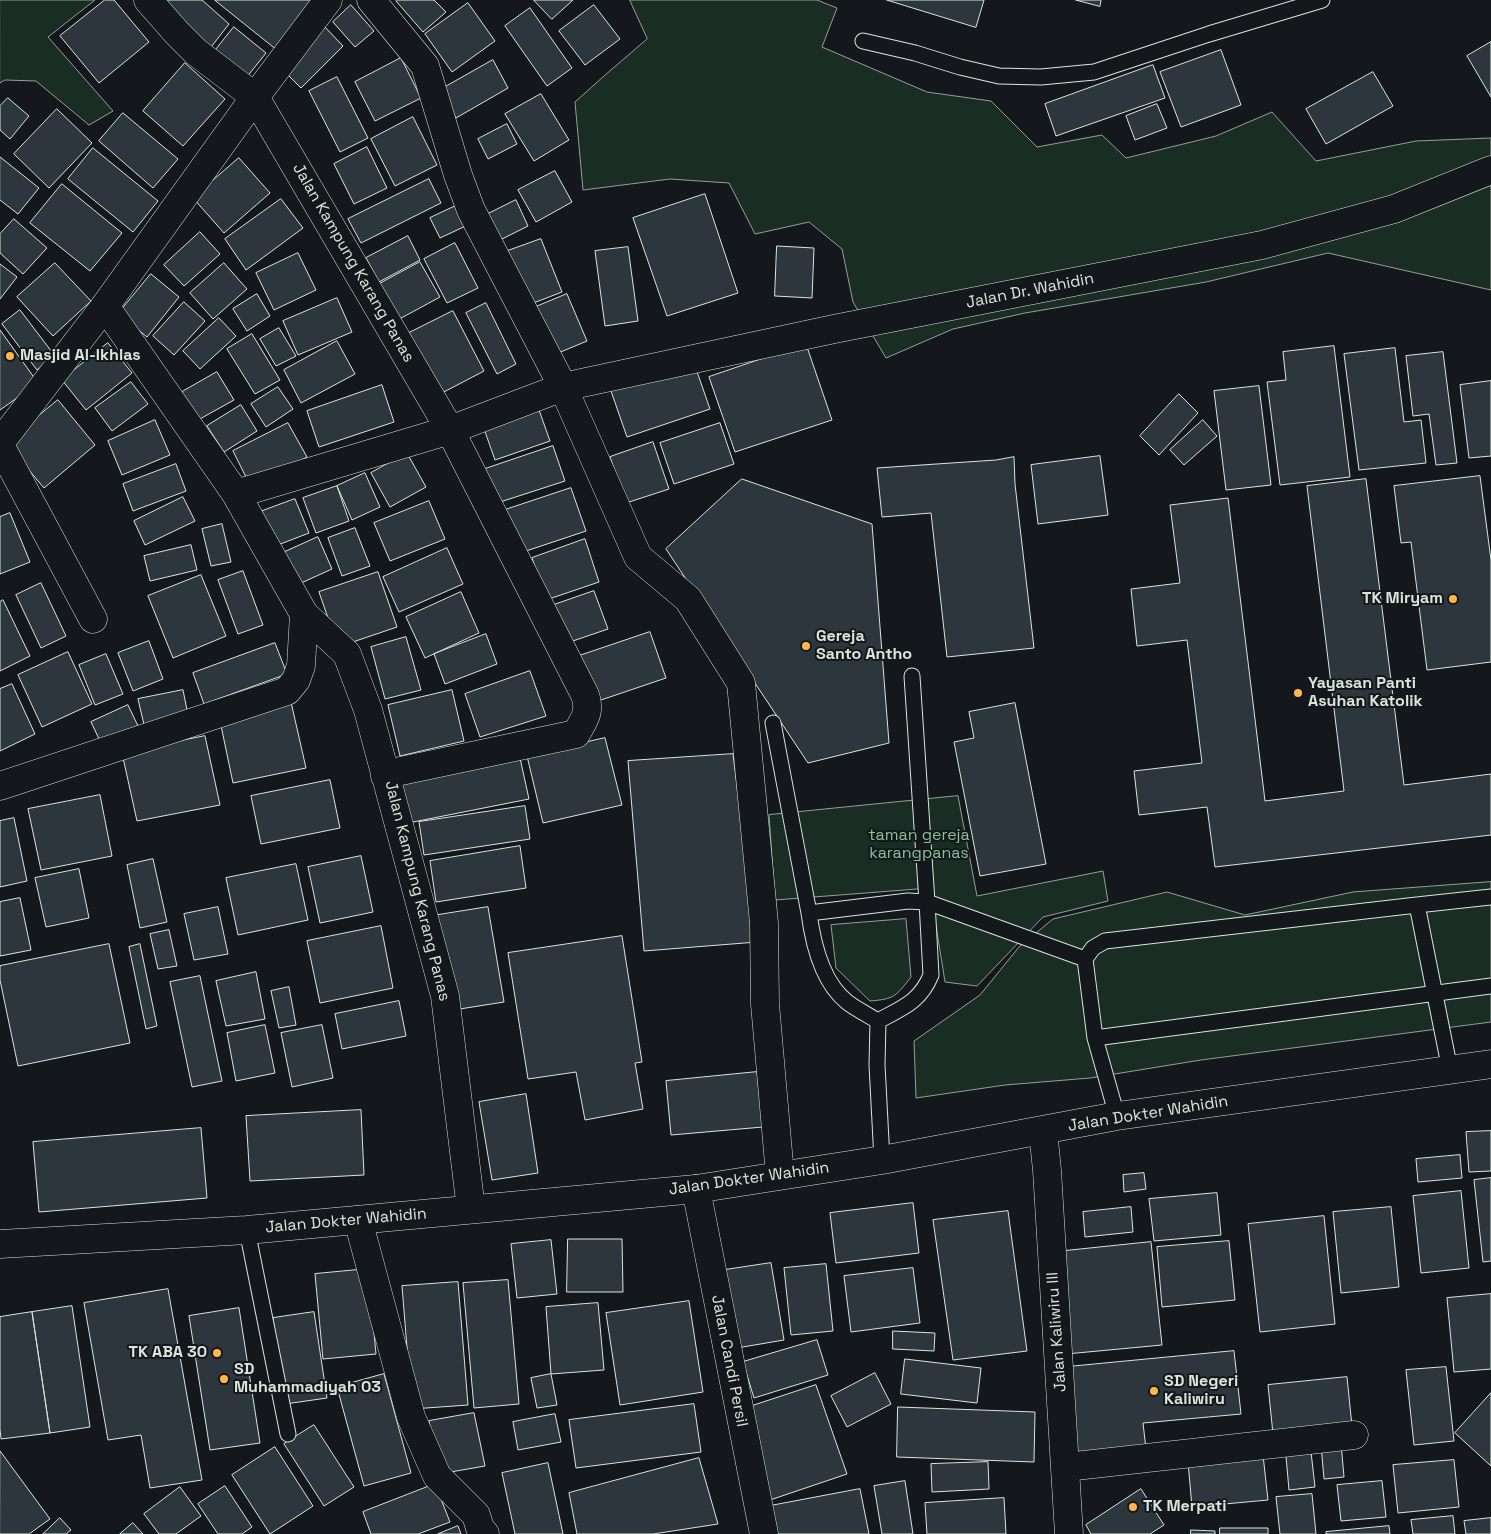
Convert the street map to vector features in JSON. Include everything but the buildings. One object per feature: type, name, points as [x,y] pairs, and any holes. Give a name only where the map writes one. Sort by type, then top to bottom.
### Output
[{"type":"main road","points":[[148,0],[196,52],[255,97]]},
{"type":"main road","points":[[93,619],[0,444],[105,306],[255,97],[328,0]]},
{"type":"main road","points":[[371,0],[425,66],[470,210],[562,387],[638,557],[688,600],[742,683],[764,923],[765,1004],[780,1175]]},
{"type":"main road","name":"Jalan Kampung Karang Panas","points":[[255,97],[450,430],[589,705],[586,716],[576,734],[396,772],[385,776],[389,785],[444,996],[471,1209]]},
{"type":"main road","name":"Jalan Dr. Wahidin","points":[[562,387],[834,329],[1262,245],[1394,209],[1491,170]]},
{"type":"main road","points":[[105,306],[236,494],[304,614],[347,654],[368,710],[385,776]]},
{"type":"main road","points":[[236,494],[450,430],[562,387]]},
{"type":"main road","points":[[0,786],[287,691],[296,680],[301,666],[304,614]]},
{"type":"main road","name":"Jalan Dokter Wahidin","points":[[0,1244],[246,1230],[696,1189],[882,1160],[1117,1116],[1491,1064]]},
{"type":"main road","name":"Jalan Kaliwiru III","points":[[1043,1131],[1048,1170],[1070,1534]]},
{"type":"main road","name":"Jalan Candi Persil","points":[[696,1189],[764,1534]]},
{"type":"main road","points":[[358,1220],[411,1417],[437,1476],[476,1515],[484,1534]]},
{"type":"main road","points":[[1066,1467],[1354,1435]]},
{"type":"lane","points":[[863,41],[960,68],[992,74],[1041,77],[1094,72],[1209,34],[1322,0]]},
{"type":"lane","points":[[878,1021],[911,1004],[921,994],[931,976],[912,676]]},
{"type":"lane","points":[[773,722],[811,927],[824,970],[833,988],[848,1002],[878,1021]]},
{"type":"lane","points":[[1117,1116],[1095,1038],[1085,959],[1093,948],[1105,941],[1491,897]]},
{"type":"lane","points":[[809,913],[908,901],[927,902],[1085,959]]},
{"type":"lane","points":[[1418,905],[1450,1070]]},
{"type":"lane","points":[[1095,1038],[1491,986]]},
{"type":"lane","points":[[878,1021],[877,1065],[882,1160]]},
{"type":"lane","points":[[246,1230],[288,1434]]},
{"type":"green space","points":[[0,0],[95,0],[48,37],[113,111],[89,125],[36,81],[5,80],[0,83]]},
{"type":"green space","points":[[630,0],[817,0],[837,8],[822,47],[927,92],[991,101],[1037,147],[1102,135],[1126,158],[1216,136],[1272,112],[1316,161],[1416,141],[1491,138],[1491,290],[1328,253],[1206,282],[1025,313],[953,329],[886,358],[853,302],[842,249],[809,222],[755,234],[729,183],[670,179],[583,190],[575,102],[647,39]]},
{"type":"green space","name":"taman gereja karangpanas","points":[[958,796],[977,896],[1103,871],[1108,901],[1043,917],[977,986],[945,982],[930,888],[775,900],[769,815]]},
{"type":"green space","points":[[1491,882],[1491,1022],[1201,1060],[1090,1078],[1005,1085],[916,1098],[914,1041],[980,995],[1019,947],[1053,919],[1167,892],[1245,915],[1353,892]]},
{"type":"green space","points":[[906,919],[911,977],[890,998],[870,1001],[836,968],[831,925]]},
{"type":"place","name":"Masjid Al-Ikhlas","points":[[10,356]]},
{"type":"place","name":"TK Miryam","points":[[1453,599]]},
{"type":"place","name":"Gereja Santo Antho","points":[[806,646]]},
{"type":"place","name":"Yayasan Panti Asuhan Katolik","points":[[1298,693]]},
{"type":"place","name":"TK ABA 30","points":[[217,1353]]},
{"type":"place","name":"SD Muhammadiyah 03","points":[[224,1379]]},
{"type":"place","name":"SD Negeri Kaliwiru","points":[[1154,1391]]},
{"type":"place","name":"TK Merpati","points":[[1133,1507]]}]
